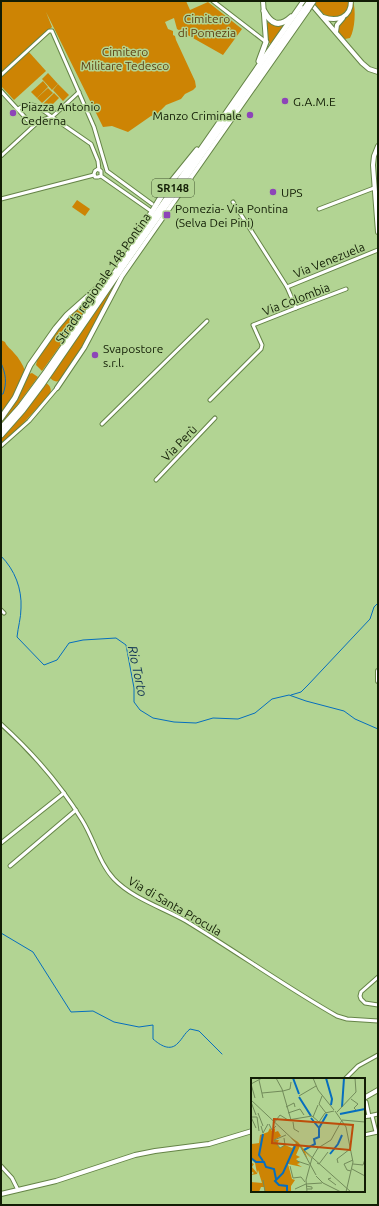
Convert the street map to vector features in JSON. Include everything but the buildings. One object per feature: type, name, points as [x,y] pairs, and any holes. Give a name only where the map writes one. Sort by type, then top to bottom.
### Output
[{"type":"highway","name":"Strada regionale 148 Pontina","points":[[47,373],[118,266],[208,138],[304,6],[312,4]]},
{"type":"highway","points":[[264,11],[271,21],[281,23],[289,19],[304,6]]},
{"type":"highway","name":"Strada regionale 148 Pontina","points":[[1,435],[4,427],[47,373],[122,268],[304,6]]},
{"type":"highway","points":[[278,45],[298,24]]},
{"type":"highway","points":[[254,74],[266,42]]},
{"type":"highway","points":[[135,243],[154,205],[190,158],[208,138]]},
{"type":"highway","points":[[1,418],[15,398],[30,365],[60,323],[71,311],[98,289],[118,266]]},
{"type":"street","points":[[213,1],[266,42]]},
{"type":"street","points":[[263,1],[266,42]]},
{"type":"street","points":[[1,446],[29,421],[57,388],[84,348],[125,272],[298,24],[304,6],[314,1]]},
{"type":"street","points":[[336,32],[337,25],[349,12],[351,1]]},
{"type":"street","points":[[312,4],[362,64],[369,69],[378,72]]},
{"type":"street","points":[[323,17],[334,20],[343,18]]},
{"type":"street","points":[[1,75],[51,30],[94,129],[107,171],[154,205]]},
{"type":"street","points":[[1,91],[33,126]]},
{"type":"street","points":[[1,156],[33,126],[43,119],[52,117],[79,92]]},
{"type":"street","points":[[18,109],[25,105],[32,104],[91,144],[98,161],[101,176]]},
{"type":"street","points":[[378,146],[374,159],[374,188],[378,232]]},
{"type":"street","points":[[94,175],[96,170],[100,170]]},
{"type":"street","points":[[1,199],[94,175],[97,177],[101,176],[151,211]]},
{"type":"street","points":[[319,209],[374,188]]},
{"type":"street","name":"Via Venezuela","points":[[233,202],[287,287],[296,308]]},
{"type":"street","points":[[142,204],[154,205]]},
{"type":"street","name":"Via Venezuela","points":[[287,287],[378,250]]},
{"type":"street","name":"Via Colombia","points":[[210,400],[261,349],[262,345],[253,325],[346,289]]},
{"type":"street","points":[[102,424],[207,321]]},
{"type":"street","name":"Via Perù","points":[[156,480],[215,418]]},
{"type":"street","points":[[1,610],[4,613]]},
{"type":"street","points":[[378,671],[378,681]]},
{"type":"street","name":"Via di Santa Procula","points":[[1,724],[35,757],[64,793],[88,830],[106,868],[112,877],[125,888],[177,916],[338,1016],[348,1019],[378,1021]]},
{"type":"street","points":[[1,843],[64,793]]},
{"type":"street","points":[[10,866],[76,810]]},
{"type":"street","points":[[378,977],[361,992],[360,997],[367,1004],[378,1005]]},
{"type":"street","points":[[346,1078],[359,1066],[378,1055]]},
{"type":"street","points":[[365,1135],[377,1132],[365,1100],[378,1090]]},
{"type":"street","points":[[365,1118],[378,1114]]},
{"type":"street","points":[[1,1194],[56,1182],[135,1155],[155,1150],[212,1143],[251,1131]]},
{"type":"street","points":[[1,1166],[12,1178],[18,1190]]},
{"type":"green space","name":"Cimitero Militare Tedesco","points":[[1,1],[186,1],[190,10],[208,2],[242,29],[223,55],[177,29],[174,18],[165,22],[168,29],[173,31],[173,35],[175,36],[195,81],[196,87],[185,94],[181,99],[166,105],[157,114],[151,116],[128,132],[112,126],[103,127],[46,12],[52,27],[1,74]]},
{"type":"green space","points":[[317,1],[350,1],[347,13],[337,18],[326,15],[322,12],[314,4]]},
{"type":"green space","points":[[353,1],[355,14],[353,30],[350,38],[345,39],[337,31],[341,23],[349,14]]},
{"type":"green space","points":[[268,22],[275,26],[283,26],[271,44],[268,42]]},
{"type":"green space","points":[[28,51],[46,71],[14,100],[1,86],[1,77]]},
{"type":"green space","points":[[48,73],[58,84],[52,90],[42,79]]},
{"type":"green space","points":[[43,81],[48,87],[37,98],[31,92]]},
{"type":"green space","points":[[58,84],[69,95],[63,101],[53,90]]},
{"type":"green space","points":[[48,88],[53,93],[42,103],[37,98]]},
{"type":"green space","points":[[54,93],[59,98],[48,109],[43,104]]},
{"type":"green space","points":[[77,200],[90,209],[85,216],[72,207]]},
{"type":"green space","points":[[120,276],[83,346],[61,380],[53,380],[49,377]]},
{"type":"green space","points":[[96,293],[97,294],[42,371],[36,365],[38,356],[70,315]]},
{"type":"green space","points":[[1,340],[5,342],[18,357],[25,371],[8,406],[1,414]]},
{"type":"green space","points":[[32,373],[38,377],[13,411],[1,424],[1,420],[29,374]]},
{"type":"green space","points":[[46,383],[49,385],[51,391],[50,394],[19,428],[1,444],[1,437]]},
{"type":"waterway","name":"Rio Torto","points":[[1,363],[5,375],[4,390],[3,394],[1,394]]},
{"type":"waterway","name":"Rio Torto","points":[[1,556],[10,567],[19,587],[21,612],[17,637],[44,665],[57,660],[69,643],[83,640],[116,638],[126,645],[134,688],[134,702],[140,710],[153,718],[174,722],[196,723],[213,718],[238,719],[255,713],[272,699],[289,695],[344,711],[355,719],[378,729]]},
{"type":"waterway","points":[[291,695],[301,692],[308,685],[370,619],[374,607],[378,603]]},
{"type":"waterway","points":[[1,933],[33,952],[71,1012],[93,1011],[114,1022],[139,1027],[153,1025],[153,1039],[165,1047],[175,1046],[190,1029],[199,1031],[222,1054]]},
{"type":"place","name":"G.A.M.E","points":[[285,101]]},
{"type":"place","name":"Piazza Antonio Cederna","points":[[13,113]]},
{"type":"place","name":"Manzo Criminale","points":[[250,115]]},
{"type":"place","name":"UPS","points":[[273,192]]},
{"type":"place","name":"Pomezia- Via Pontina (Selva Dei Pini)","points":[[167,215]]},
{"type":"place","name":"Svapostore s.r.l.","points":[[95,355]]},
{"type":"park label","name":"Cimitero di Pomezia","points":[[207,25]]}]
